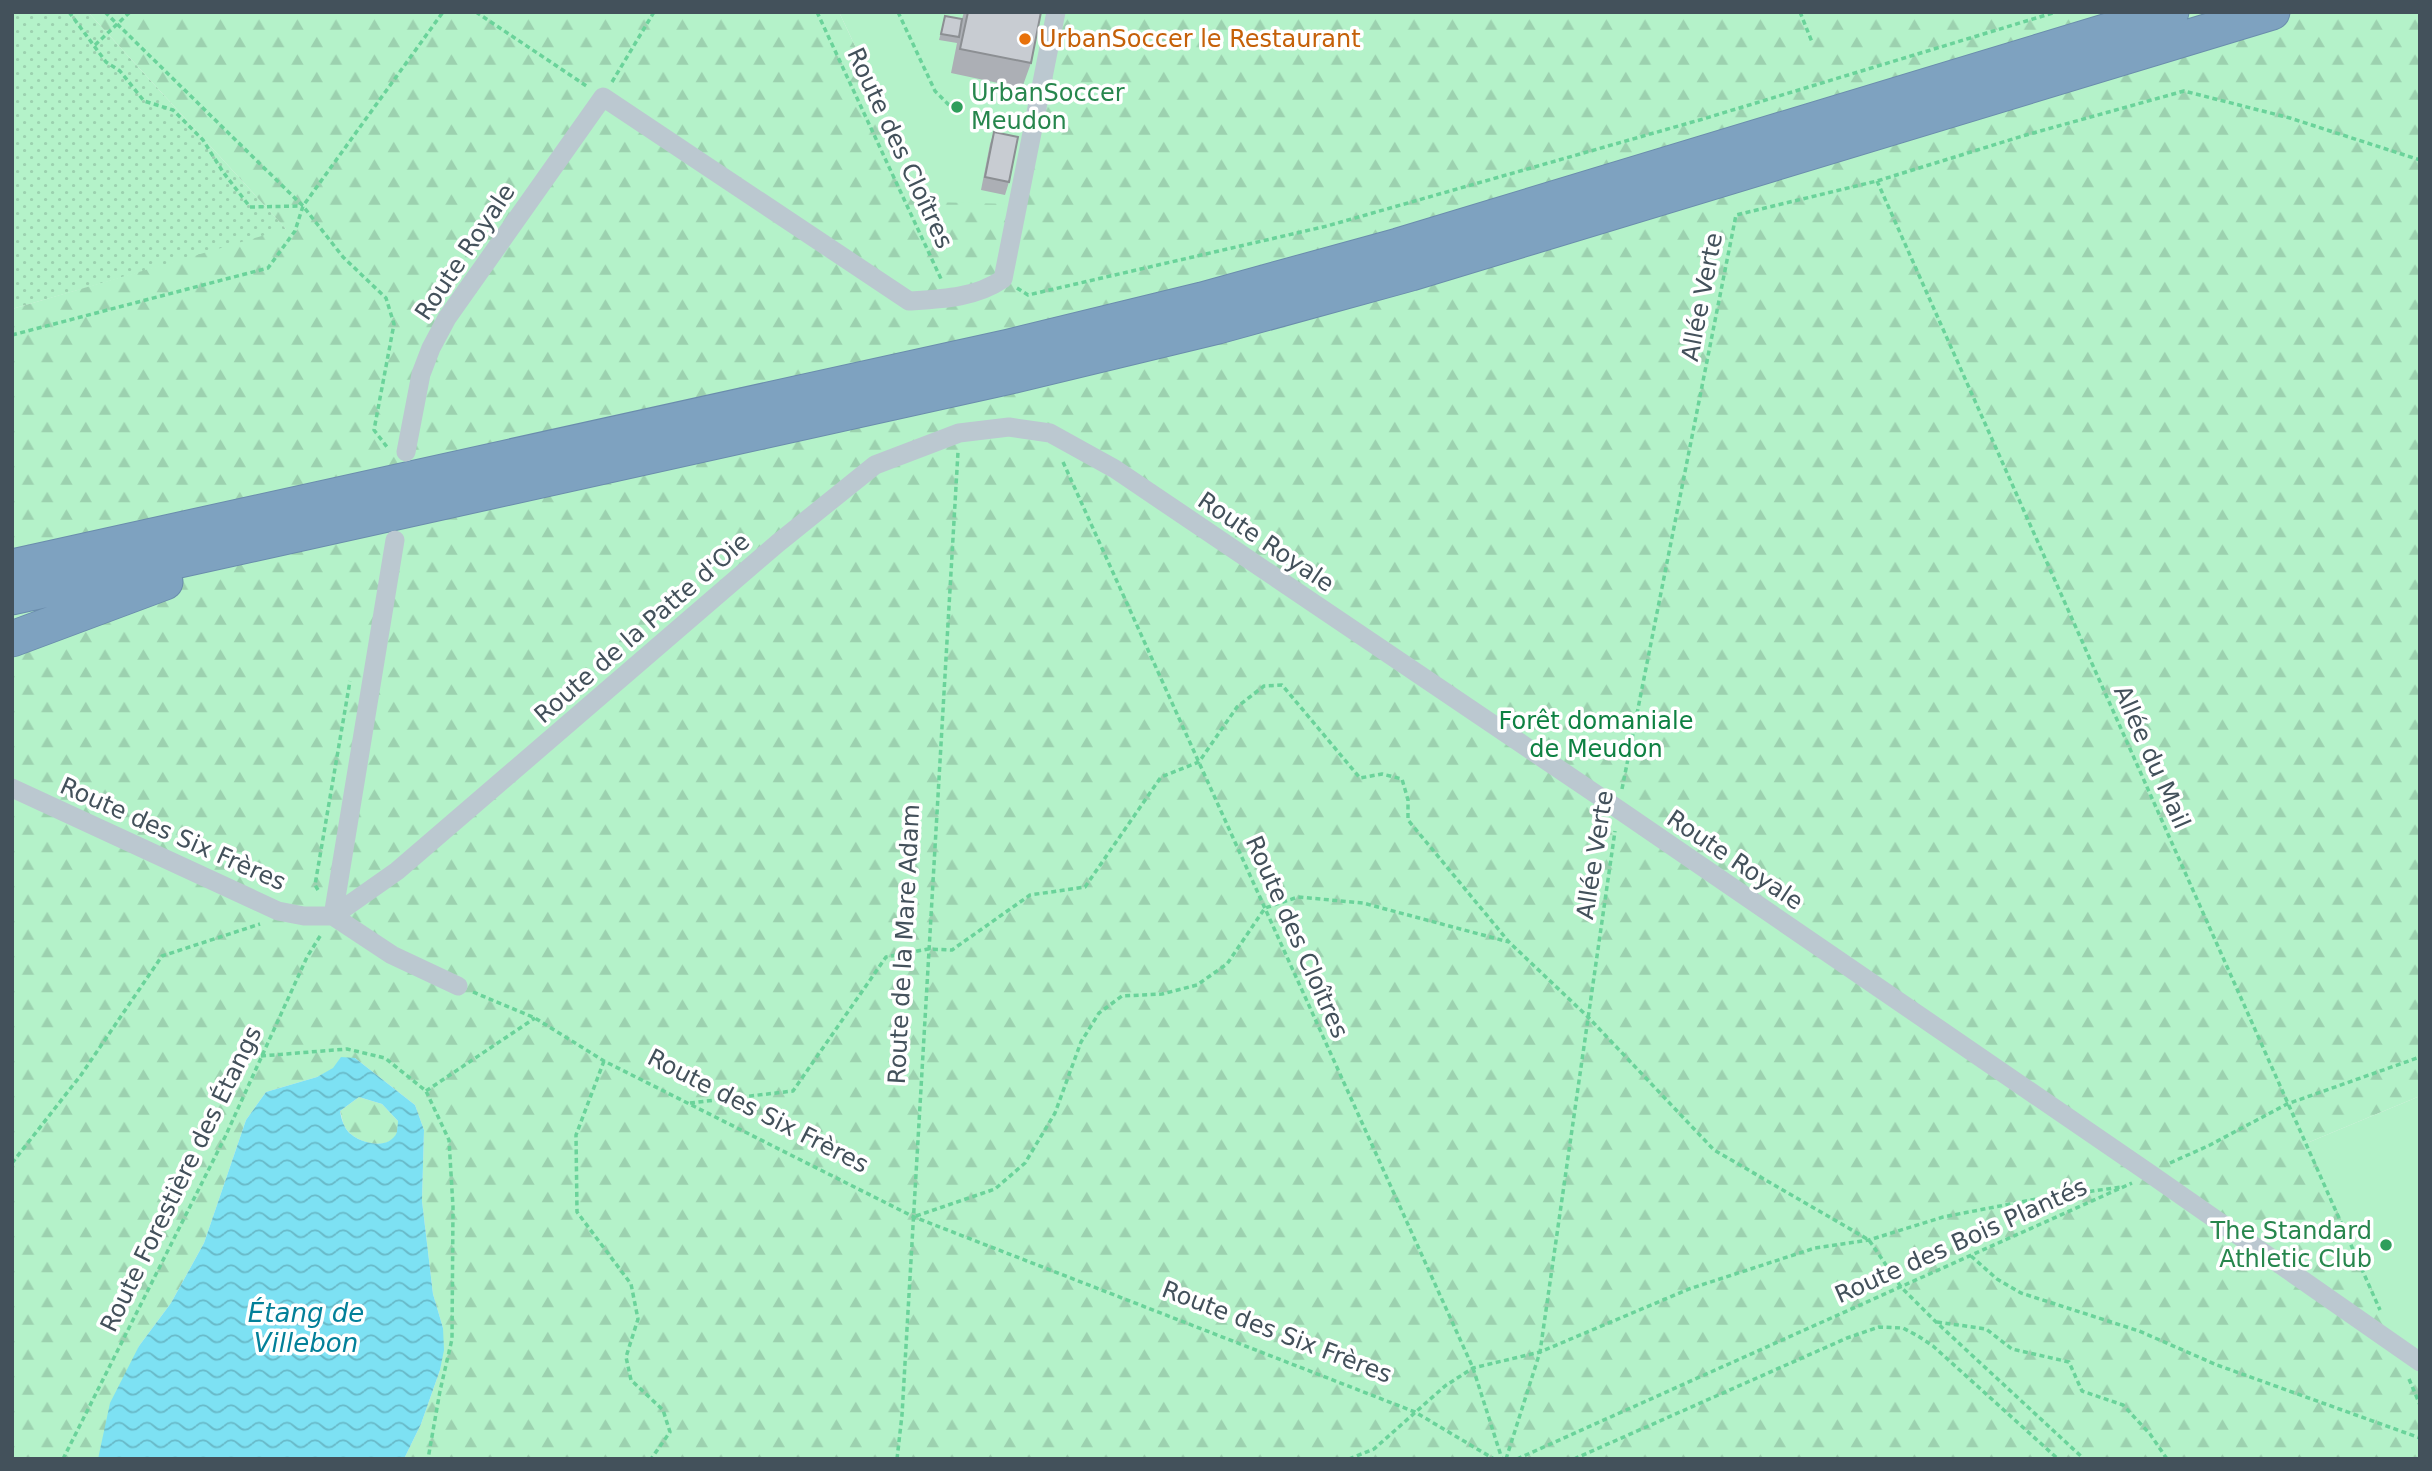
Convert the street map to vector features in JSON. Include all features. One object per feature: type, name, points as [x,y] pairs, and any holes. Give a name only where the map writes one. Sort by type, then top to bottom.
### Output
[{"type":"highway","points":[[12,567],[1009,347],[1202,300],[1398,246],[2171,12]]},
{"type":"highway","points":[[12,597],[1002,378],[1217,326],[1437,265],[2273,12]]},
{"type":"highway","points":[[12,639],[134,592],[189,575],[258,542]]},
{"type":"street","points":[[603,97],[909,301],[950,299],[988,290],[1003,279],[1056,12]]},
{"type":"street","name":"Route Royale","points":[[406,452],[421,374],[447,318],[603,97]]},
{"type":"street","name":"Route Royale","points":[[1009,426],[1050,433],[1115,469],[1618,809],[2420,1362]]},
{"type":"street","name":"Route de la Patte d'Oie","points":[[333,916],[397,871],[778,543],[875,465],[960,433],[1009,426]]},
{"type":"street","points":[[394,540],[333,916],[392,955],[458,986]]},
{"type":"street","name":"Route des Six Frères","points":[[12,788],[278,911],[304,916],[333,916]]},
{"type":"path","points":[[69,12],[106,62],[120,71],[144,101],[173,110],[203,140],[250,207],[303,206]]},
{"type":"path","points":[[105,12],[303,206],[343,257],[386,298],[394,324],[374,429],[385,446],[406,452]]},
{"type":"path","points":[[95,45],[130,12]]},
{"type":"path","points":[[12,335],[268,268],[295,231],[303,206],[443,12]]},
{"type":"path","points":[[476,12],[603,97],[654,12]]},
{"type":"path","name":"Route des Cloîtres","points":[[817,12],[950,299]]},
{"type":"path","points":[[898,12],[935,90],[956,112]]},
{"type":"path","points":[[1800,12],[1812,42]]},
{"type":"path","points":[[1003,279],[1028,295],[1327,226],[1703,119],[2056,12]]},
{"type":"path","points":[[1877,181],[2026,135],[2184,91],[2290,118],[2420,160]]},
{"type":"path","name":"Allée Verte","points":[[1504,1459],[1540,1352],[1618,809],[1737,215],[1877,181]]},
{"type":"path","name":"Allée du Mail","points":[[1877,181],[2396,1346]]},
{"type":"path","name":"Route de la Mare Adam","points":[[897,1459],[902,1415],[960,433]]},
{"type":"path","name":"Route des Cloîtres","points":[[1050,433],[1473,1368],[1504,1459]]},
{"type":"path","points":[[690,1103],[793,1091],[886,957],[928,949],[952,950],[1030,895],[1085,887],[1161,778],[1199,762],[1237,706],[1264,686],[1282,685],[1360,778],[1382,774],[1402,779],[1408,800],[1408,820],[1509,942],[1588,1017],[1714,1150],[1870,1241],[1901,1287],[2084,1459]]},
{"type":"path","points":[[914,1217],[995,1189],[1025,1163],[1055,1113],[1081,1042],[1099,1013],[1122,996],[1162,994],[1197,985],[1227,964],[1265,908],[1298,897],[1363,903],[1509,942]]},
{"type":"path","points":[[12,1163],[80,1075],[163,956],[269,921],[278,911]]},
{"type":"path","name":"Route Forestière des Étangs","points":[[64,1459],[225,1138],[307,957],[333,916]]},
{"type":"path","name":"Route des Six Frères","points":[[458,986],[535,1018],[604,1060],[914,1217],[1415,1412],[1494,1459]]},
{"type":"path","points":[[426,1091],[535,1018]]},
{"type":"path","points":[[261,1056],[347,1049],[385,1058],[426,1091],[449,1140],[453,1207],[453,1339],[440,1391],[428,1459]]},
{"type":"path","name":"Route des Bois Plantés","points":[[1517,1459],[2126,1186],[2287,1104],[2420,1057]]},
{"type":"path","points":[[604,1060],[576,1135],[577,1212],[631,1284],[638,1319],[626,1357],[631,1380],[663,1410],[670,1432],[651,1459]]},
{"type":"path","points":[[1349,1459],[1374,1449],[1444,1385],[1473,1368],[1540,1352],[1689,1289],[1815,1248],[1870,1241],[1943,1217],[2126,1186]]},
{"type":"path","points":[[1971,1256],[1997,1279],[2021,1293],[2139,1331],[2229,1369],[2420,1438]]},
{"type":"path","points":[[1935,1321],[1986,1329],[2011,1349],[2069,1362],[2082,1391],[2123,1405],[2150,1434],[2167,1459]]},
{"type":"path","points":[[1574,1459],[1847,1338],[1879,1327],[1892,1327],[1903,1328],[1933,1346],[2058,1459]]},
{"type":"green space","points":[[12,12],[88,12],[287,230],[12,309]]},
{"type":"green space","name":"Forêt domaniale de Meudon","points":[[88,12],[839,12],[929,202],[1049,12],[2420,12],[2420,1096],[2307,1143],[2420,1363],[2420,1459],[404,1459],[421,1424],[440,1370],[443,1328],[433,1294],[422,1201],[424,1130],[415,1105],[355,1058],[317,1077],[266,1092],[246,1120],[204,1243],[171,1303],[139,1346],[98,1459],[12,1459],[12,309],[286,229]]},
{"type":"green space","name":"UrbanSoccer Meudon","points":[[839,12],[1049,12],[1011,204],[929,202]]},
{"type":"green space","name":"The Standard Athletic Club","points":[[2420,1096],[2420,1363],[2398,1347],[2307,1143]]},
{"type":"green space","points":[[359,1097],[382,1104],[398,1121],[397,1133],[393,1139],[386,1143],[371,1143],[362,1141],[349,1132],[340,1111]]},
{"type":"water","name":"Étang de Villebon","points":[[341,1057],[355,1058],[415,1105],[424,1130],[422,1201],[433,1294],[443,1328],[444,1350],[440,1370],[421,1424],[404,1459],[98,1459],[110,1403],[139,1346],[171,1303],[204,1243],[246,1120],[266,1092],[317,1077],[333,1068]],"holes":[[[359,1097],[382,1104],[398,1121],[397,1132],[386,1142],[379,1144],[362,1141],[349,1132],[343,1123],[340,1111]]]},
{"type":"building","points":[[968,12],[1041,12],[1031,63],[960,49]]},
{"type":"building","points":[[945,16],[962,19],[959,37],[941,34]]},
{"type":"building","points":[[994,132],[1018,137],[1009,182],[985,177]]},
{"type":"place","name":"UrbanSoccer le Restaurant","points":[[1025,39]]},
{"type":"place","name":"UrbanSoccer Meudon","points":[[957,107]]},
{"type":"place","name":"The Standard Athletic Club","points":[[2386,1245]]}]
